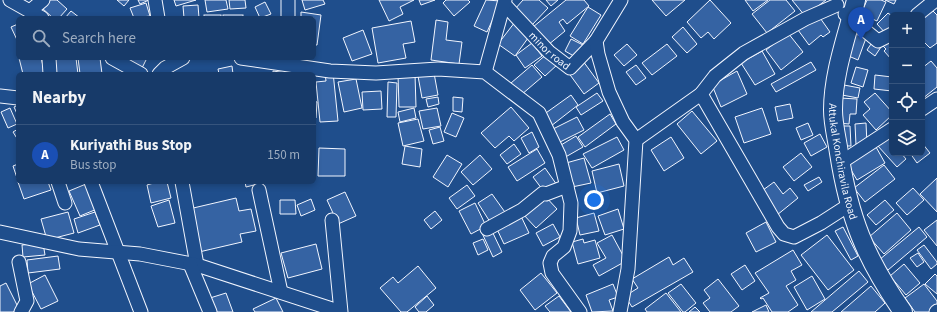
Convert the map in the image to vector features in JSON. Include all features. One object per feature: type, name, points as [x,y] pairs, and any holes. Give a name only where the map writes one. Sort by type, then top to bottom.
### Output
[{"type":"main road","name":"Attukal Konchiravila Road","points":[[856,0],[840,59],[833,111],[840,162],[854,222],[869,258],[883,284],[903,312]]},
{"type":"street","points":[[10,0],[39,16]]},
{"type":"street","points":[[30,11],[43,0]]},
{"type":"street","points":[[155,0],[158,16]]},
{"type":"street","points":[[288,0],[288,16]]},
{"type":"street","points":[[620,312],[628,269],[636,140],[623,122],[609,92],[598,54],[596,41],[621,0]]},
{"type":"street","points":[[484,72],[505,2]]},
{"type":"street","name":"minor road","points":[[505,2],[549,52],[570,68],[596,41]]},
{"type":"street","points":[[636,140],[701,94],[715,76],[744,53],[836,2],[851,20],[878,41],[889,36]]},
{"type":"street","points":[[921,12],[933,2]]},
{"type":"street","points":[[49,60],[50,72]]},
{"type":"street","points":[[116,60],[137,72]]},
{"type":"street","points":[[163,67],[179,60]]},
{"type":"street","points":[[271,60],[286,61],[345,72],[376,73],[438,69],[484,72],[539,113],[559,155],[571,202],[570,231],[564,247],[553,256],[550,263],[552,273],[580,312]]},
{"type":"street","points":[[701,94],[778,227],[784,234],[794,237],[821,223],[849,205]]},
{"type":"street","points":[[0,96],[16,98]]},
{"type":"street","points":[[925,107],[937,99]]},
{"type":"street","points":[[840,162],[889,132]]},
{"type":"street","points":[[59,184],[64,203]]},
{"type":"street","points":[[92,184],[141,312]]},
{"type":"street","points":[[182,184],[194,264],[210,312]]},
{"type":"street","points":[[487,229],[522,210],[543,194],[567,186]]},
{"type":"street","points":[[259,190],[281,292]]},
{"type":"street","points":[[0,232],[79,249],[140,254],[194,264],[341,312],[332,220]]},
{"type":"street","points":[[19,262],[27,301],[21,312]]},
{"type":"building","points":[[49,0],[57,0],[67,9],[61,16],[51,16],[42,8]]},
{"type":"building","points":[[117,0],[129,0],[124,6]]},
{"type":"building","points":[[138,0],[149,0],[140,4]]},
{"type":"building","points":[[174,0],[196,0],[176,6]]},
{"type":"building","points":[[205,0],[226,0],[228,9],[207,12]]},
{"type":"building","points":[[229,0],[245,0],[246,8],[230,9]]},
{"type":"building","points":[[302,0],[323,0],[325,4],[305,10]]},
{"type":"building","points":[[379,0],[414,0],[400,7],[403,14],[389,21]]},
{"type":"building","points":[[419,0],[435,0],[421,5]]},
{"type":"building","points":[[446,0],[468,0],[470,2],[454,16],[443,3]]},
{"type":"building","points":[[486,0],[501,1],[487,32],[474,26]]},
{"type":"building","points":[[523,0],[539,0],[548,8],[532,25],[515,9]]},
{"type":"building","points":[[546,0],[558,0],[551,6]]},
{"type":"building","points":[[566,0],[584,0],[589,6],[567,24],[563,19],[559,22],[565,31],[548,45],[533,27]]},
{"type":"building","points":[[652,0],[685,0],[666,16]]},
{"type":"building","points":[[710,0],[731,23],[714,39],[708,32],[701,38],[687,22]]},
{"type":"building","points":[[745,0],[768,0],[753,11]]},
{"type":"building","points":[[770,0],[786,0],[795,11],[767,33],[752,14]]},
{"type":"building","points":[[792,0],[826,0],[805,16]]},
{"type":"building","points":[[867,0],[881,0],[886,2],[877,21],[861,14]]},
{"type":"building","points":[[885,0],[896,0],[894,4]]},
{"type":"building","points":[[265,2],[271,14],[259,16],[255,7]]},
{"type":"building","points":[[146,3],[150,16],[133,16],[130,8]]},
{"type":"building","points":[[198,5],[199,16],[184,16],[183,6]]},
{"type":"building","points":[[588,7],[601,15],[583,44],[570,36]]},
{"type":"building","points":[[931,9],[937,15],[937,43],[930,48],[925,43],[925,14]]},
{"type":"building","points":[[71,11],[77,16],[67,16]]},
{"type":"building","points":[[301,12],[321,15],[317,45],[316,16],[301,16]]},
{"type":"building","points":[[888,13],[889,14],[888,36],[877,24]]},
{"type":"building","points":[[204,15],[221,15],[221,16]]},
{"type":"building","points":[[223,15],[243,15],[243,16]]},
{"type":"building","points":[[818,15],[830,32],[823,37],[821,35],[809,45],[798,30]]},
{"type":"building","points":[[436,20],[448,22],[446,40],[462,42],[459,64],[431,60]]},
{"type":"building","points":[[411,21],[415,42],[403,44],[406,58],[378,63],[372,28]]},
{"type":"building","points":[[515,22],[531,34],[515,56],[498,44]]},
{"type":"building","points":[[16,25],[16,38],[11,27]]},
{"type":"building","points":[[683,27],[697,44],[687,53],[672,37]]},
{"type":"building","points":[[363,30],[372,54],[352,61],[343,38]]},
{"type":"building","points":[[788,33],[803,52],[781,70],[766,50]]},
{"type":"building","points":[[853,33],[866,38],[858,60],[846,55]]},
{"type":"building","points":[[571,39],[585,46],[579,59],[565,51]]},
{"type":"building","points":[[889,39],[889,57],[884,51],[886,49],[881,44]]},
{"type":"building","points":[[873,41],[881,47],[875,56],[867,50]]},
{"type":"building","points":[[532,43],[542,56],[525,68],[516,55]]},
{"type":"building","points":[[627,44],[637,55],[624,66],[614,55]]},
{"type":"building","points":[[667,44],[677,56],[652,75],[642,63]]},
{"type":"building","points":[[762,51],[775,74],[755,85],[741,63]]},
{"type":"building","points":[[548,53],[558,64],[545,76],[534,65]]},
{"type":"building","points":[[20,60],[42,60],[44,72],[22,72]]},
{"type":"building","points":[[52,60],[76,60],[78,72],[54,72]]},
{"type":"building","points":[[78,60],[100,60],[102,72],[80,72]]},
{"type":"building","points":[[129,60],[146,60],[141,70],[128,63]]},
{"type":"building","points":[[583,61],[599,83],[584,94],[568,72]]},
{"type":"building","points":[[931,61],[937,68],[937,87],[925,97],[925,84],[925,66]]},
{"type":"building","points":[[811,62],[816,70],[776,92],[771,84]]},
{"type":"building","points":[[532,65],[542,77],[521,95],[511,83]]},
{"type":"building","points":[[636,65],[646,78],[636,85],[626,72]]},
{"type":"building","points":[[232,66],[233,72],[219,72],[218,69]]},
{"type":"building","points":[[856,67],[868,70],[863,87],[851,83]]},
{"type":"building","points":[[737,71],[747,94],[721,107],[712,85]]},
{"type":"building","points":[[333,72],[338,121],[320,122],[316,82],[326,81],[325,73]]},
{"type":"building","points":[[434,73],[438,95],[422,98],[418,76]]},
{"type":"building","points":[[415,74],[416,107],[399,107],[398,75]]},
{"type":"building","points":[[875,75],[889,77],[889,91],[874,89]]},
{"type":"building","points":[[356,79],[362,108],[344,112],[338,82]]},
{"type":"building","points":[[388,82],[397,83],[396,117],[387,117]]},
{"type":"building","points":[[844,85],[860,88],[858,98],[842,95]]},
{"type":"building","points":[[381,91],[382,109],[363,110],[362,92]]},
{"type":"building","points":[[597,93],[603,101],[581,115],[576,107]]},
{"type":"building","points":[[875,93],[889,109],[889,118],[876,130],[863,115],[870,109],[864,102]]},
{"type":"building","points":[[571,95],[578,105],[551,126],[543,115]]},
{"type":"building","points":[[438,97],[439,104],[428,107],[426,99]]},
{"type":"building","points":[[453,97],[463,98],[462,112],[453,111]]},
{"type":"building","points":[[840,98],[857,99],[856,114],[850,114],[849,124],[838,123]]},
{"type":"building","points":[[790,104],[793,118],[778,121],[775,107]]},
{"type":"building","points":[[511,107],[529,128],[514,141],[509,136],[495,148],[481,133]]},
{"type":"building","points":[[10,108],[16,124],[8,128],[1,112]]},
{"type":"building","points":[[414,108],[416,118],[400,122],[398,112]]},
{"type":"building","points":[[437,108],[441,126],[423,129],[419,111]]},
{"type":"building","points":[[762,108],[771,134],[744,143],[735,117]]},
{"type":"building","points":[[692,111],[717,141],[701,154],[677,124]]},
{"type":"building","points":[[452,113],[464,118],[456,137],[444,132]]},
{"type":"building","points":[[610,114],[616,124],[585,147],[578,137]]},
{"type":"building","points":[[577,117],[584,130],[556,144],[549,131]]},
{"type":"building","points":[[418,119],[424,141],[403,146],[398,123]]},
{"type":"building","points":[[808,123],[813,135],[801,140],[796,128]]},
{"type":"building","points":[[866,123],[867,144],[856,145],[855,124]]},
{"type":"building","points":[[841,126],[850,126],[851,146],[843,146]]},
{"type":"building","points":[[440,127],[444,141],[433,144],[429,130]]},
{"type":"building","points":[[532,132],[539,147],[529,153],[521,138]]},
{"type":"building","points":[[820,134],[827,147],[811,156],[804,143]]},
{"type":"building","points":[[576,136],[583,147],[562,159],[556,148]]},
{"type":"building","points":[[617,137],[624,150],[592,168],[583,154]]},
{"type":"building","points":[[671,137],[684,158],[664,171],[651,150]]},
{"type":"building","points":[[886,137],[889,140],[889,156],[904,156],[906,159],[897,167],[877,145]]},
{"type":"building","points":[[514,144],[521,154],[507,164],[500,155]]},
{"type":"building","points":[[405,146],[422,149],[420,167],[402,164]]},
{"type":"building","points":[[876,147],[885,163],[857,180],[847,163]]},
{"type":"building","points":[[925,147],[930,153],[917,163],[912,156],[925,156]]},
{"type":"building","points":[[319,148],[345,149],[345,176],[318,176]]},
{"type":"building","points":[[537,149],[545,163],[517,181],[508,167]]},
{"type":"building","points":[[801,153],[812,167],[794,181],[783,167]]},
{"type":"building","points":[[447,155],[462,164],[448,187],[433,177]]},
{"type":"building","points":[[480,155],[492,169],[473,185],[461,172]]},
{"type":"building","points":[[584,158],[591,183],[572,187],[566,163]]},
{"type":"building","points":[[619,164],[624,186],[597,193],[592,171]]},
{"type":"building","points":[[16,165],[16,175],[13,166]]},
{"type":"building","points":[[884,165],[895,179],[865,202],[854,188]]},
{"type":"building","points":[[545,168],[557,185],[545,193],[533,177]]},
{"type":"building","points":[[819,177],[822,182],[808,191],[804,185]]},
{"type":"building","points":[[937,178],[937,212],[920,194]]},
{"type":"building","points":[[774,182],[783,194],[790,188],[798,198],[777,215],[759,193]]},
{"type":"building","points":[[19,184],[49,184],[51,190],[24,199]]},
{"type":"building","points":[[86,184],[97,209],[80,216],[69,191]]},
{"type":"building","points":[[168,184],[171,198],[151,203],[147,185]]},
{"type":"building","points":[[245,184],[258,184],[246,187]]},
{"type":"building","points":[[467,185],[475,196],[457,209],[449,198]]},
{"type":"building","points":[[913,188],[924,200],[907,215],[896,203]]},
{"type":"building","points":[[345,192],[356,216],[338,224],[327,200]]},
{"type":"building","points":[[492,194],[507,215],[492,225],[478,203]]},
{"type":"building","points":[[544,195],[557,209],[536,228],[522,213]]},
{"type":"building","points":[[236,198],[239,211],[251,209],[256,231],[240,234],[242,242],[199,252],[189,209]]},
{"type":"building","points":[[311,199],[315,210],[301,216],[297,205]]},
{"type":"building","points":[[169,200],[175,223],[158,227],[151,206]]},
{"type":"building","points":[[280,200],[295,200],[296,214],[280,214]]},
{"type":"building","points":[[885,200],[894,210],[876,225],[867,215]]},
{"type":"building","points":[[475,203],[486,226],[471,234],[459,211]]},
{"type":"building","points":[[618,209],[624,229],[605,235],[598,216]]},
{"type":"building","points":[[435,211],[442,220],[431,229],[424,220]]},
{"type":"building","points":[[68,212],[74,233],[47,240],[41,219]]},
{"type":"building","points":[[95,212],[100,225],[78,233],[74,219]]},
{"type":"building","points":[[594,213],[599,231],[580,235],[576,218]]},
{"type":"building","points":[[897,213],[911,230],[884,254],[869,237]]},
{"type":"building","points":[[520,214],[529,233],[504,244],[495,225]]},
{"type":"building","points":[[937,220],[937,246],[924,230]]},
{"type":"building","points":[[766,222],[776,242],[756,252],[746,233]]},
{"type":"building","points":[[553,224],[560,237],[543,246],[536,233]]},
{"type":"building","points":[[843,227],[858,256],[851,260],[835,231]]},
{"type":"building","points":[[919,227],[927,237],[888,270],[879,260]]},
{"type":"building","points":[[491,229],[502,252],[493,257],[482,233]]},
{"type":"building","points":[[612,235],[626,261],[599,276],[593,265],[606,258],[597,243]]},
{"type":"building","points":[[827,235],[854,270],[828,290],[801,255]]},
{"type":"building","points":[[483,239],[488,250],[478,255],[473,243]]},
{"type":"building","points":[[583,239],[584,243],[595,240],[600,258],[578,264],[572,242]]},
{"type":"building","points":[[43,243],[45,255],[23,257],[22,245]]},
{"type":"building","points":[[316,244],[322,269],[288,278],[281,253]]},
{"type":"building","points":[[924,245],[937,262],[937,264],[931,269],[917,250]]},
{"type":"building","points":[[793,250],[802,265],[791,271],[796,280],[786,286],[798,305],[788,312],[772,312],[763,298],[760,298],[769,293],[755,273]]},
{"type":"building","points":[[918,253],[924,262],[917,267],[910,258]]},
{"type":"building","points":[[58,256],[60,269],[28,273],[27,260]]},
{"type":"building","points":[[669,257],[673,265],[684,258],[693,272],[632,307],[625,296],[638,288],[632,279]]},
{"type":"building","points":[[904,264],[920,283],[906,295],[890,276]]},
{"type":"building","points":[[745,265],[755,281],[742,290],[731,274]]},
{"type":"building","points":[[418,266],[436,288],[407,312],[401,312],[380,288],[393,277],[398,283]]},
{"type":"building","points":[[859,271],[868,282],[832,312],[811,312]]},
{"type":"building","points":[[541,273],[557,293],[535,310],[520,290]]},
{"type":"building","points":[[935,274],[937,276],[937,294],[925,284]]},
{"type":"building","points":[[45,275],[58,301],[41,309],[28,284]]},
{"type":"building","points":[[812,276],[825,299],[807,310],[794,287]]},
{"type":"building","points":[[718,279],[739,306],[731,312],[710,312],[703,303],[710,298],[704,290]]},
{"type":"building","points":[[6,283],[19,309],[13,312],[0,312],[0,286]]},
{"type":"building","points":[[613,284],[618,297],[609,300],[613,311],[592,312],[586,295]]},
{"type":"building","points":[[681,284],[696,303],[685,312],[683,312],[668,293]]},
{"type":"building","points":[[924,284],[937,301],[937,307],[930,312],[915,312],[905,298]]},
{"type":"building","points":[[871,286],[885,303],[875,312],[841,312]]},
{"type":"building","points":[[226,293],[233,312],[215,312],[210,298]]},
{"type":"building","points":[[666,293],[681,312],[647,312],[645,309]]},
{"type":"building","points":[[427,296],[434,305],[426,312],[419,312],[415,307]]},
{"type":"building","points":[[559,296],[571,312],[550,312],[545,306]]},
{"type":"building","points":[[276,298],[283,312],[255,312],[253,309]]},
{"type":"building","points":[[766,305],[769,312],[752,312]]},
{"type":"building","points":[[695,307],[700,312],[689,312]]},
{"type":"place","name":"Kuriyathi Bus Stop","points":[[861,40]]}]
